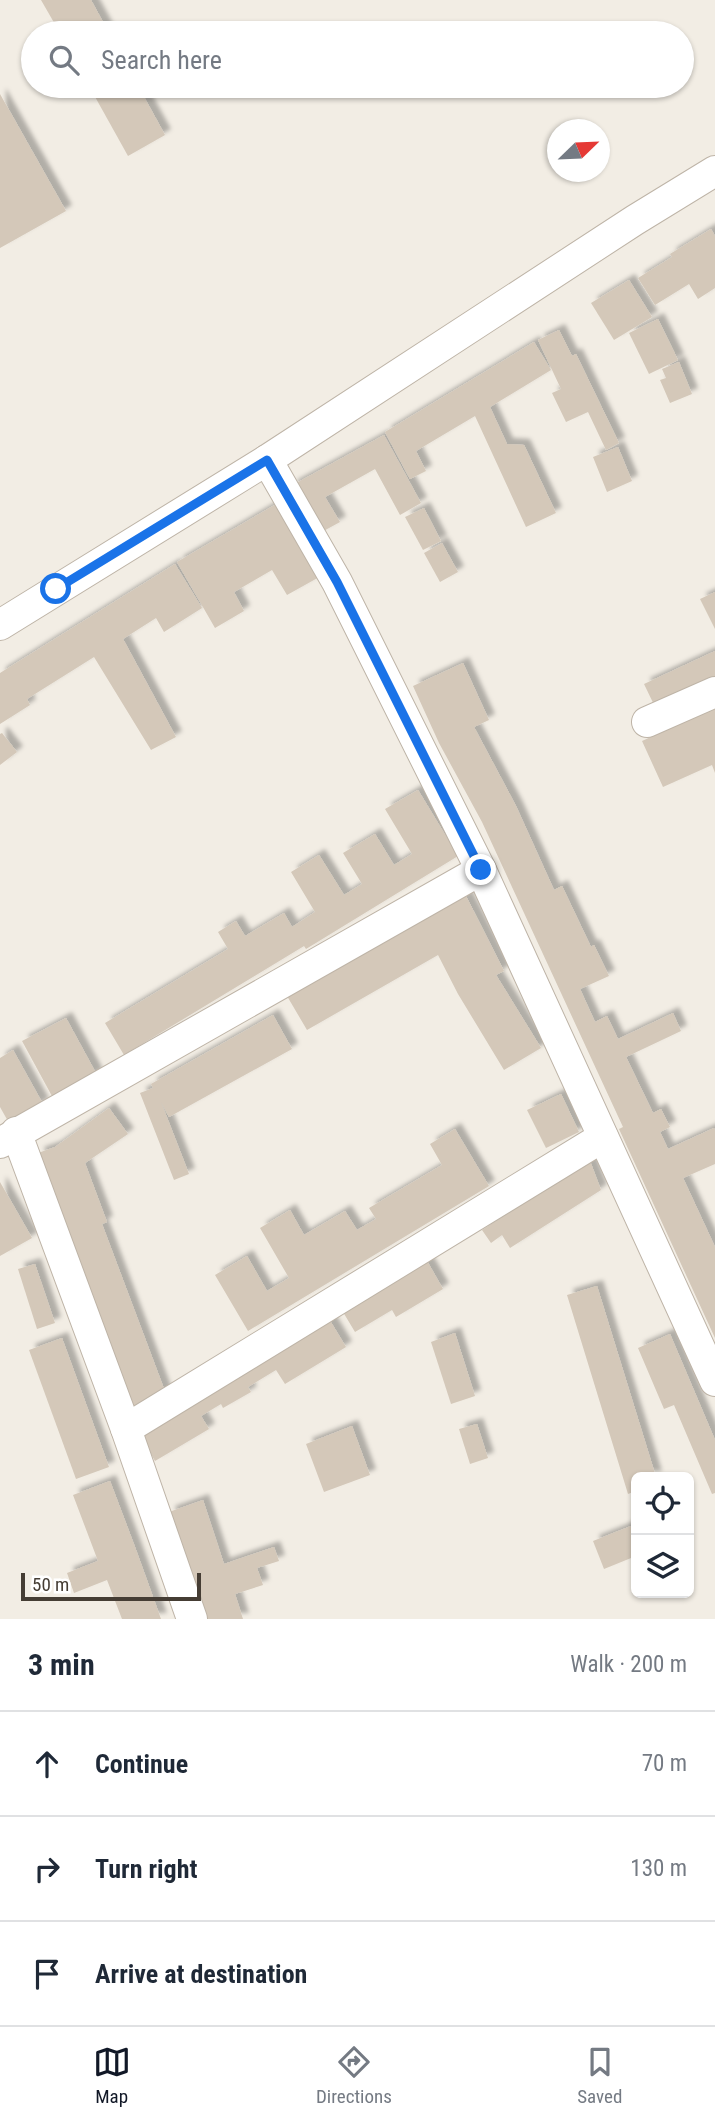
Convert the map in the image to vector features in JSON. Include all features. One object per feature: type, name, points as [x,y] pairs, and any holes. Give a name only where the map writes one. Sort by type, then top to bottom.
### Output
[{"type":"street","points":[[0,625],[267,460],[635,220],[715,171]]},
{"type":"street","points":[[267,460],[337,582],[481,870],[715,1381]]},
{"type":"street","points":[[647,722],[715,692]]},
{"type":"street","points":[[192,1619],[126,1429],[8,1137],[481,870]]},
{"type":"street","points":[[126,1429],[603,1137]]},
{"type":"building","points":[[41,0],[91,0],[102,21],[53,21]]},
{"type":"building","points":[[0,94],[66,211],[0,248]]},
{"type":"building","points":[[96,98],[145,98],[165,135],[128,156]]},
{"type":"building","points":[[711,229],[715,236],[715,288],[698,299],[689,284],[655,305],[638,278]]},
{"type":"building","points":[[629,280],[652,317],[614,340],[591,303]]},
{"type":"building","points":[[658,319],[678,360],[649,374],[629,333]]},
{"type":"building","points":[[559,330],[572,356],[576,354],[619,443],[606,450],[588,412],[566,422],[552,393],[561,389],[538,340]]},
{"type":"building","points":[[534,342],[551,370],[490,407],[507,444],[524,445],[556,513],[526,527],[475,416],[416,451],[426,471],[410,479],[385,432]]},
{"type":"building","points":[[679,362],[692,394],[670,403],[660,380],[666,378],[662,369]]},
{"type":"building","points":[[384,435],[421,503],[400,515],[375,469],[325,497],[340,522],[318,534],[291,486]]},
{"type":"building","points":[[618,447],[632,481],[607,492],[593,457]]},
{"type":"building","points":[[278,503],[321,576],[287,595],[272,570],[234,592],[244,611],[215,628],[177,562]]},
{"type":"building","points":[[424,508],[441,541],[423,550],[405,517]]},
{"type":"building","points":[[442,543],[458,572],[440,582],[424,553]]},
{"type":"building","points":[[175,564],[202,608],[164,632],[156,618],[123,639],[176,737],[151,750],[94,657],[27,699],[30,705],[0,724],[0,673]]},
{"type":"building","points":[[715,592],[715,629],[700,599]]},
{"type":"building","points":[[715,651],[715,683],[657,711],[644,684]]},
{"type":"building","points":[[463,663],[489,720],[474,727],[516,806],[554,890],[562,886],[591,947],[594,945],[609,976],[580,989],[595,1022],[607,1016],[618,1039],[673,1013],[681,1031],[626,1057],[653,1113],[661,1109],[670,1127],[660,1132],[668,1149],[714,1128],[715,1131],[715,1164],[683,1178],[715,1247],[715,1338],[619,1129],[623,1127],[482,822],[439,743],[413,686]]},
{"type":"building","points":[[715,708],[715,773],[712,765],[663,787],[642,741]]},
{"type":"building","points":[[2,733],[17,752],[0,765],[0,734]]},
{"type":"building","points":[[418,790],[458,856],[124,1055],[105,1023],[228,949],[218,932],[236,921],[245,936],[284,913],[292,927],[315,912],[291,872],[319,855],[344,895],[362,884],[343,853],[375,834],[394,865],[412,854],[385,809]]},
{"type":"building","points":[[466,896],[504,971],[496,975],[541,1048],[504,1070],[438,955],[307,1030],[287,996]]},
{"type":"building","points":[[273,1015],[292,1049],[169,1117],[161,1102],[189,1174],[174,1180],[140,1093],[153,1088],[151,1084]]},
{"type":"building","points":[[66,1018],[97,1075],[53,1098],[22,1041]]},
{"type":"building","points":[[13,1050],[43,1104],[9,1123],[0,1107],[0,1058]]},
{"type":"building","points":[[561,1094],[579,1132],[546,1148],[527,1110]]},
{"type":"building","points":[[109,1108],[128,1134],[85,1163],[107,1222],[102,1224],[166,1394],[132,1407],[38,1153],[55,1147]]},
{"type":"building","points":[[455,1129],[489,1186],[248,1331],[215,1275],[247,1256],[267,1291],[289,1278],[260,1228],[290,1210],[304,1235],[345,1211],[357,1230],[376,1219],[369,1208],[442,1165],[430,1144]]},
{"type":"building","points":[[590,1161],[601,1190],[510,1248],[502,1235],[491,1243],[482,1230]]},
{"type":"building","points":[[0,1182],[32,1238],[0,1256]]},
{"type":"building","points":[[427,1261],[443,1289],[396,1317],[392,1310],[355,1332],[343,1312]]},
{"type":"building","points":[[35,1264],[55,1323],[37,1329],[18,1269]]},
{"type":"building","points":[[597,1286],[654,1472],[631,1472],[631,1493],[628,1494],[567,1295]]},
{"type":"building","points":[[329,1319],[346,1347],[285,1384],[276,1370],[248,1387],[251,1392],[223,1408],[221,1404],[201,1416],[209,1429],[155,1461],[139,1433]]},
{"type":"building","points":[[455,1333],[475,1396],[451,1404],[431,1342]]},
{"type":"building","points":[[670,1334],[715,1440],[715,1493],[712,1494],[674,1405],[664,1409],[638,1348]]},
{"type":"building","points":[[62,1338],[109,1467],[76,1479],[29,1350]]},
{"type":"building","points":[[477,1424],[488,1458],[470,1464],[459,1429]]},
{"type":"building","points":[[352,1426],[370,1475],[324,1492],[306,1444]]},
{"type":"building","points":[[110,1481],[161,1619],[122,1619],[107,1580],[74,1593],[67,1573],[98,1561],[73,1495]]},
{"type":"building","points":[[203,1500],[224,1564],[274,1547],[279,1561],[257,1568],[263,1585],[235,1594],[243,1619],[206,1619],[169,1512]]},
{"type":"building","points":[[631,1526],[631,1558],[604,1569],[593,1541]]},
{"type":"route","points":[[56,589],[267,460],[337,582],[481,870]]}]
